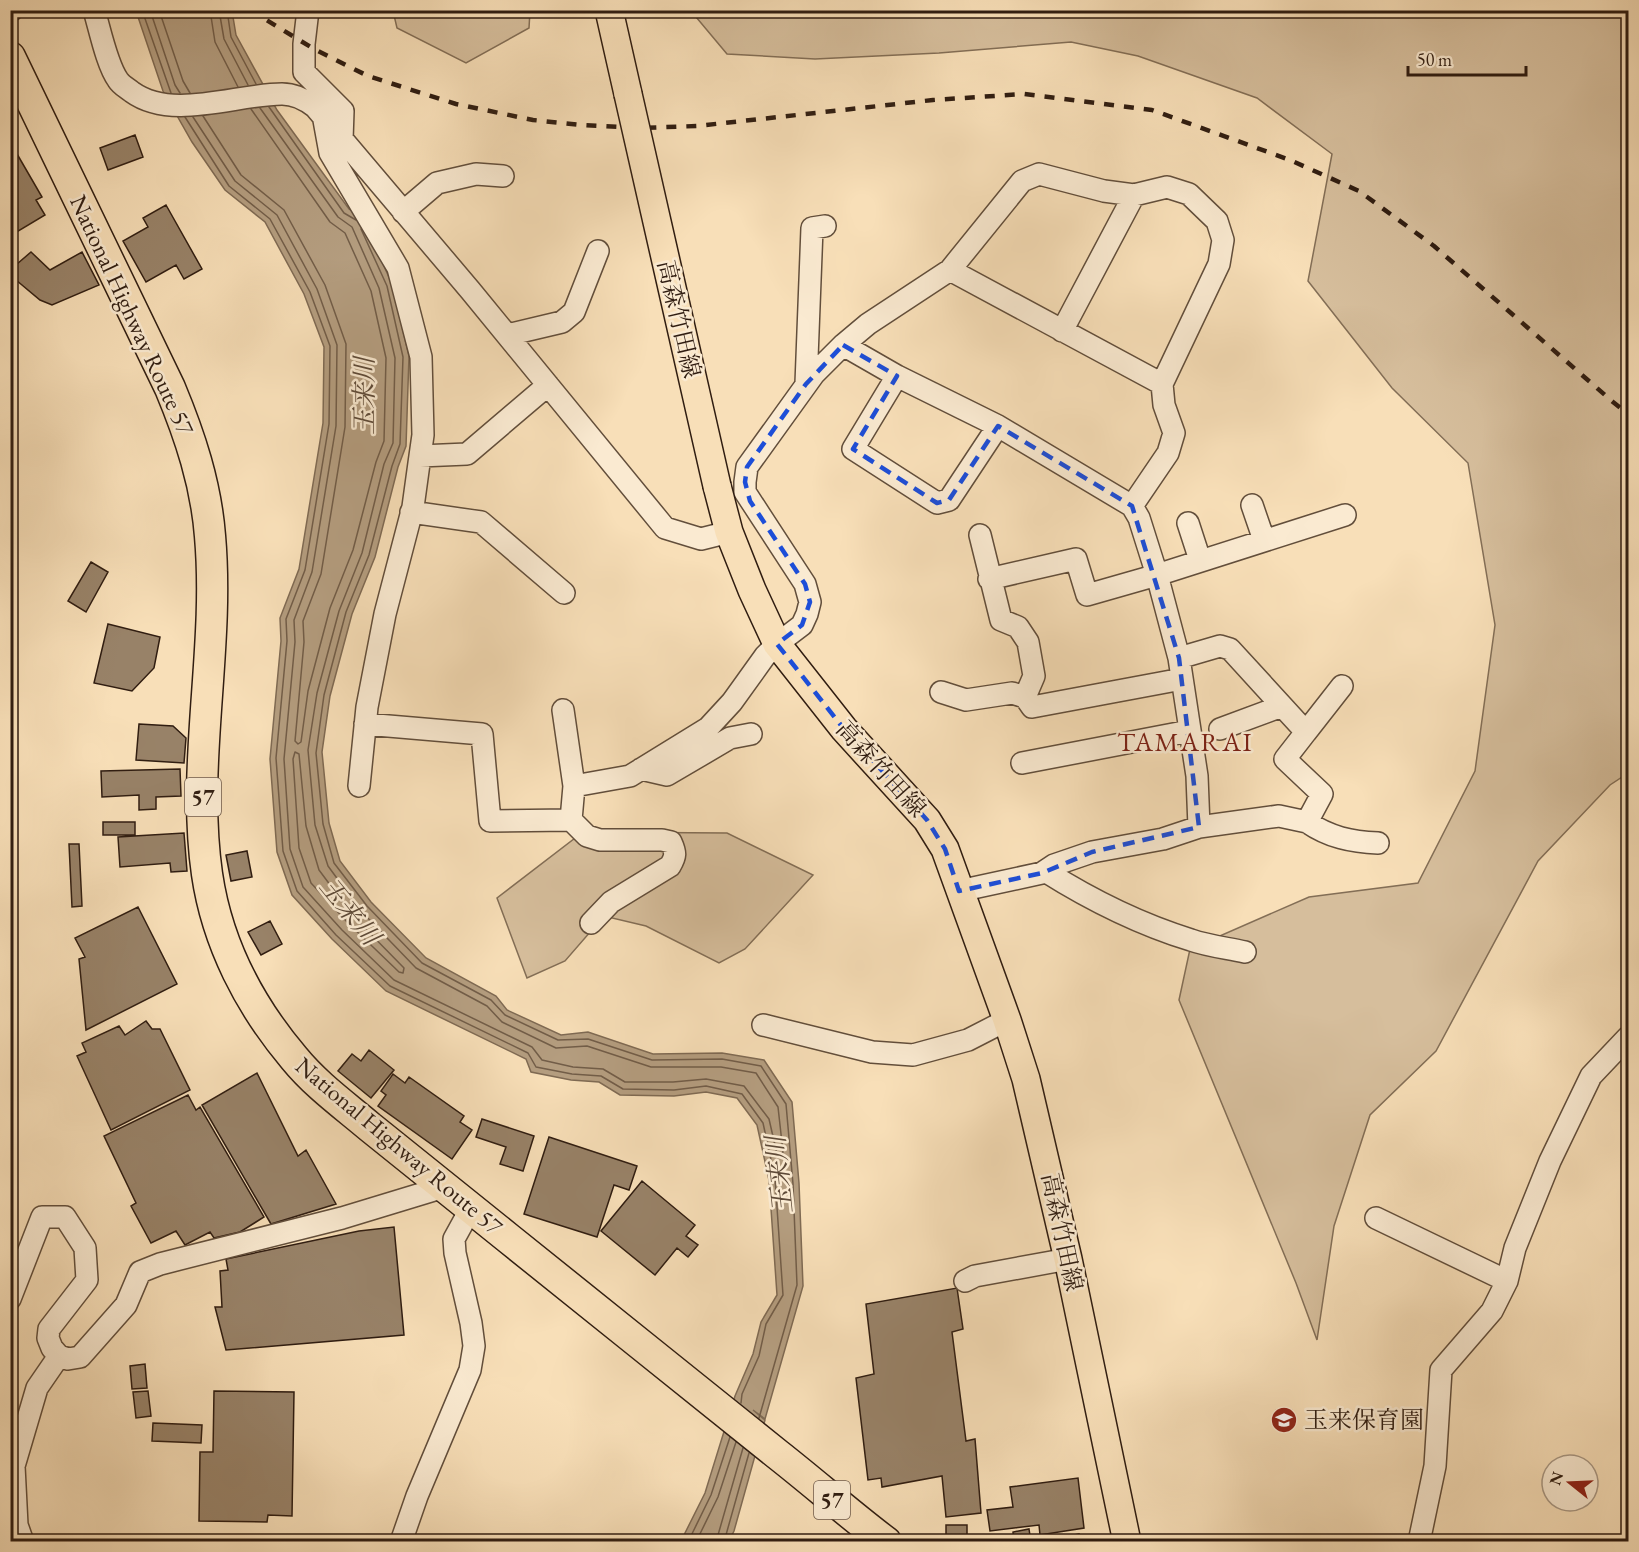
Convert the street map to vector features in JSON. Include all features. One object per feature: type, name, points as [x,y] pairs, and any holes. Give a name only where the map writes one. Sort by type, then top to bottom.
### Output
[{"type":"highway","name":"National Highway Route 57","points":[[10,57],[170,388],[185,425],[198,468],[209,526],[212,575],[202,818],[208,876],[223,937],[251,998],[274,1034],[321,1086],[886,1542]]},
{"type":"main road","name":"高森竹田線","points":[[609,10],[729,532],[777,644],[844,729],[927,820],[945,849],[1026,1079],[1068,1259],[1127,1542]]},
{"type":"street","points":[[94,10],[110,67],[119,82],[139,97],[163,104],[203,105],[283,94],[306,100],[315,107],[507,335],[665,528],[701,539],[729,532]]},
{"type":"street","points":[[308,10],[304,44],[304,72],[343,111],[342,140]]},
{"type":"street","points":[[324,120],[330,153],[398,268],[421,357],[423,435],[411,512],[385,614],[365,724],[360,786]]},
{"type":"street","points":[[404,212],[437,183],[477,174],[503,176]]},
{"type":"street","points":[[574,786],[630,776],[708,728],[732,702],[765,656],[802,626],[810,602],[805,584],[745,492],[747,466],[806,384],[843,345],[868,324],[950,270],[1022,181],[1039,174],[1104,191],[1134,195],[1167,188],[1189,194],[1217,221],[1223,240],[1220,264],[1162,384],[1164,405],[1173,433],[1168,453],[1132,506]]},
{"type":"street","points":[[1062,331],[1134,195]]},
{"type":"street","points":[[806,384],[812,228],[825,226]]},
{"type":"street","points":[[507,335],[562,322],[574,312],[598,251]]},
{"type":"street","points":[[950,270],[1162,384]]},
{"type":"street","points":[[843,345],[897,376],[998,426],[1132,506],[1157,575],[1179,658],[1197,776],[1199,827]]},
{"type":"street","points":[[897,376],[853,449],[937,503],[949,500],[998,426]]},
{"type":"street","points":[[420,456],[466,454],[548,385]]},
{"type":"street","points":[[1252,505],[1264,540]]},
{"type":"street","points":[[411,512],[481,522],[564,593]]},
{"type":"street","points":[[989,579],[1076,559],[1087,595],[1345,515]]},
{"type":"street","points":[[1188,523],[1200,560]]},
{"type":"street","points":[[980,535],[989,579],[1001,620],[1018,627],[1028,642],[1034,676],[1025,697]]},
{"type":"street","points":[[1179,658],[1220,646],[1230,649],[1306,732]]},
{"type":"street","points":[[941,692],[966,700],[1012,693],[1025,697],[1032,707],[1182,679]]},
{"type":"street","points":[[1307,822],[1322,794],[1285,759],[1342,686]]},
{"type":"street","points":[[1220,729],[1282,706]]},
{"type":"street","points":[[563,710],[574,786],[571,820]]},
{"type":"street","points":[[365,724],[482,734],[490,821],[571,820],[587,836],[600,840],[671,842],[675,857],[670,866],[611,902],[591,923]]},
{"type":"street","points":[[1022,763],[1189,731]]},
{"type":"street","points":[[641,769],[667,775],[730,738],[751,734]]},
{"type":"street","points":[[959,891],[1045,871],[1092,852],[1163,839],[1199,827],[1279,816],[1307,822],[1321,831],[1340,838],[1378,843]]},
{"type":"street","points":[[1045,871],[1069,887],[1133,920],[1192,941],[1245,952]]},
{"type":"street","points":[[764,1025],[872,1052],[914,1055],[968,1040],[1007,1020]]},
{"type":"street","points":[[1419,1542],[1435,1466],[1442,1370],[1492,1311],[1507,1281],[1515,1248],[1550,1161],[1591,1076],[1629,1037]]},
{"type":"street","points":[[10,1299],[42,1217],[66,1217],[85,1248],[87,1280],[49,1329],[48,1338],[52,1348],[59,1356],[68,1359],[80,1356],[126,1305],[140,1272],[160,1263],[342,1218],[444,1187]]},
{"type":"street","points":[[401,1542],[417,1496],[470,1370],[474,1346],[454,1239],[471,1208]]},
{"type":"street","points":[[1376,1218],[1507,1281]]},
{"type":"street","points":[[965,1281],[975,1276],[1068,1259]]},
{"type":"street","points":[[23,1542],[17,1525],[14,1466],[38,1388],[59,1356]]},
{"type":"highlighted area","points":[[843,345],[897,376],[853,449],[937,503],[949,500],[998,426],[1132,506],[1179,658],[1199,827],[1092,852],[1042,873],[959,891],[945,849],[927,820],[844,729],[777,644],[802,625],[810,602],[805,584],[750,501],[745,482],[747,467],[806,384]]},
{"type":"shaded area","points":[[393,11],[530,11],[529,28],[466,63],[397,28]]},
{"type":"shaded area","points":[[691,11],[1628,11],[1628,773],[1610,785],[1538,861],[1436,1051],[1370,1115],[1334,1226],[1317,1340],[1296,1283],[1179,1000],[1190,949],[1309,897],[1418,883],[1475,771],[1495,625],[1468,463],[1392,388],[1308,281],[1332,154],[1257,98],[1138,56],[1071,42],[939,53],[815,59],[727,54]]},
{"type":"shaded area","points":[[583,832],[727,833],[813,875],[745,949],[719,963],[646,926],[604,916],[565,961],[527,978],[497,898]]},
{"type":"water","name":"玉来川","points":[[136,11],[232,11],[236,35],[277,110],[349,209],[362,217],[392,284],[409,356],[406,446],[398,467],[375,557],[352,614],[330,696],[322,752],[329,823],[340,861],[371,902],[426,958],[496,996],[507,1010],[561,1035],[588,1032],[653,1054],[722,1053],[764,1060],[792,1102],[799,1183],[803,1286],[765,1419],[753,1410],[765,1420],[734,1531],[729,1541],[681,1541],[705,1493],[735,1396],[753,1354],[761,1322],[777,1295],[769,1180],[757,1125],[737,1098],[706,1092],[674,1096],[620,1095],[599,1082],[571,1080],[531,1072],[526,1059],[386,991],[332,939],[292,895],[277,852],[270,759],[281,641],[280,618],[299,569],[323,423],[324,347],[304,294],[265,222],[225,190],[192,142],[163,91]]},
{"type":"building","points":[[135,135],[143,157],[108,170],[100,148]]},
{"type":"building","points":[[13,147],[42,197],[36,200],[45,215],[10,236],[10,148]]},
{"type":"building","points":[[166,205],[202,269],[184,279],[176,265],[146,282],[123,241],[148,227],[143,218]]},
{"type":"building","points":[[31,252],[50,270],[82,252],[99,285],[52,305],[40,300],[10,275],[10,270]]},
{"type":"building","points":[[91,562],[108,572],[86,612],[68,601]]},
{"type":"building","points":[[108,624],[160,637],[154,668],[132,691],[94,683]]},
{"type":"building","points":[[139,724],[173,726],[186,738],[184,763],[136,760]]},
{"type":"building","points":[[180,769],[181,796],[156,797],[156,809],[139,810],[139,795],[102,797],[101,771]]},
{"type":"building","points":[[103,822],[135,822],[135,835],[103,835]]},
{"type":"building","points":[[184,833],[187,871],[171,872],[170,863],[120,867],[118,837]]},
{"type":"building","points":[[69,844],[79,844],[82,906],[72,907]]},
{"type":"building","points":[[247,851],[252,877],[231,881],[226,855]]},
{"type":"building","points":[[138,907],[177,984],[86,1030],[79,959],[85,957],[75,938]]},
{"type":"building","points":[[270,921],[282,944],[261,955],[248,932]]},
{"type":"building","points":[[146,1021],[152,1029],[160,1029],[190,1090],[111,1130],[77,1056],[86,1052],[82,1043],[119,1026],[125,1035]]},
{"type":"building","points":[[369,1050],[394,1070],[371,1098],[338,1071],[352,1054],[361,1061]]},
{"type":"building","points":[[257,1073],[298,1156],[306,1150],[336,1204],[271,1224],[202,1105]]},
{"type":"building","points":[[393,1074],[405,1083],[409,1077],[464,1116],[460,1122],[472,1130],[452,1159],[378,1106],[386,1095],[381,1091]]},
{"type":"building","points":[[188,1095],[196,1110],[200,1107],[264,1217],[240,1232],[214,1238],[210,1232],[185,1245],[176,1231],[151,1243],[131,1206],[136,1203],[104,1136]]},
{"type":"building","points":[[482,1119],[534,1136],[523,1171],[500,1164],[506,1147],[476,1137]]},
{"type":"building","points":[[549,1137],[637,1166],[629,1190],[614,1185],[597,1237],[524,1214]]},
{"type":"building","points":[[642,1181],[695,1225],[686,1236],[698,1245],[688,1257],[677,1248],[655,1275],[601,1231]]},
{"type":"building","points":[[394,1227],[404,1335],[226,1350],[215,1307],[222,1307],[220,1271],[228,1270],[226,1259],[359,1231]]},
{"type":"building","points":[[957,1288],[963,1329],[952,1332],[966,1441],[975,1439],[981,1513],[946,1517],[942,1476],[882,1487],[881,1478],[868,1480],[856,1378],[874,1374],[866,1304]]},
{"type":"building","points":[[145,1364],[147,1388],[132,1389],[130,1366]]},
{"type":"building","points":[[148,1391],[151,1416],[136,1418],[133,1392]]},
{"type":"building","points":[[214,1391],[294,1392],[292,1516],[268,1515],[267,1522],[199,1521],[200,1452],[213,1452]]},
{"type":"building","points":[[153,1423],[202,1425],[201,1443],[152,1441]]},
{"type":"building","points":[[1078,1478],[1084,1528],[1040,1535],[1039,1525],[990,1531],[987,1510],[1013,1507],[1010,1487]]},
{"type":"building","points":[[946,1525],[967,1525],[967,1542],[932,1542],[932,1537],[946,1537]]},
{"type":"building","points":[[1029,1529],[1031,1542],[1014,1542],[1013,1532]]},
{"type":"building","points":[[1079,1534],[1080,1542],[1050,1542],[1050,1540]]},
{"type":"railway","points":[[250,10],[314,49],[368,76],[456,104],[533,120],[640,128],[697,126],[933,100],[1024,94],[1152,110],[1290,160],[1359,191],[1434,246],[1628,414]]},
{"type":"place","name":"玉来保育園","points":[[1284,1420]]},
{"type":"district","name":"TAMARAI","points":[[1185,742]]}]
